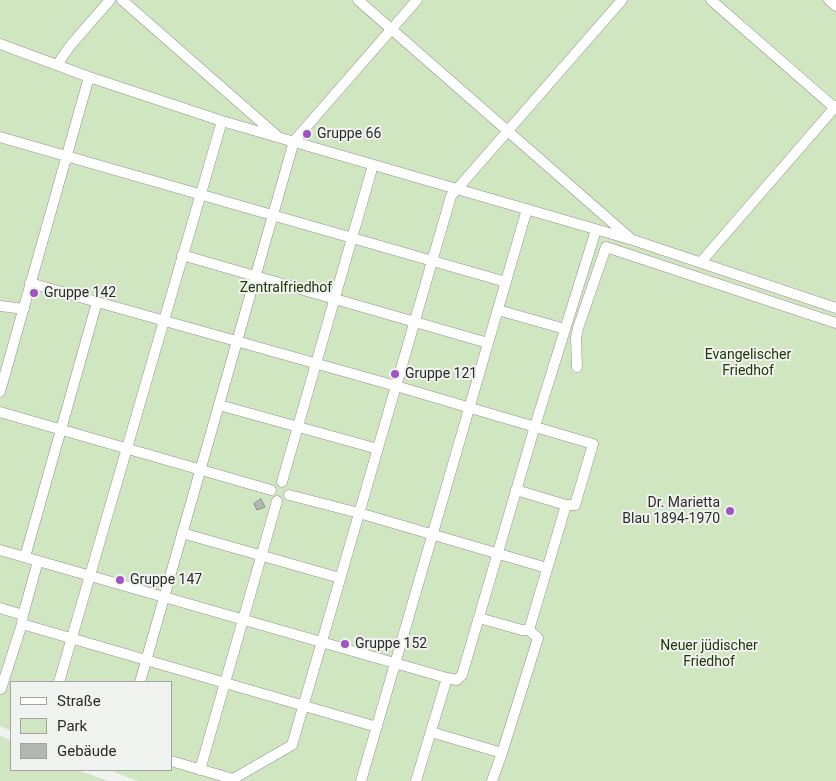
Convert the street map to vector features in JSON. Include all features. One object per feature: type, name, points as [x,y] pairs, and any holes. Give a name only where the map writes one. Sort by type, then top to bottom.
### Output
[{"type":"lane","points":[[57,64],[110,0]]},
{"type":"lane","points":[[122,0],[279,137]]},
{"type":"lane","points":[[358,0],[633,240]]},
{"type":"lane","points":[[140,681],[294,142],[417,0]]},
{"type":"lane","points":[[172,761],[233,779],[292,745],[451,196],[622,0]]},
{"type":"lane","points":[[701,262],[836,107],[711,0]]},
{"type":"lane","points":[[829,0],[836,6]]},
{"type":"lane","points":[[0,44],[89,77],[222,121],[633,240],[836,308]]},
{"type":"lane","points":[[0,392],[89,77]]},
{"type":"lane","points":[[59,681],[222,121]]},
{"type":"lane","points":[[0,137],[506,282]]},
{"type":"lane","points":[[282,482],[373,165]]},
{"type":"lane","points":[[362,781],[527,209]]},
{"type":"lane","points":[[0,550],[456,680],[462,676],[534,426],[596,230]]},
{"type":"lane","points":[[577,367],[576,338],[578,328],[606,246],[836,323]]},
{"type":"lane","points":[[182,255],[488,343]]},
{"type":"lane","points":[[30,283],[396,386],[593,444],[575,505],[566,505],[516,490]]},
{"type":"lane","points":[[25,557],[97,302]]},
{"type":"lane","points":[[0,306],[24,309]]},
{"type":"lane","points":[[498,310],[565,329]]},
{"type":"lane","points":[[219,405],[378,449]]},
{"type":"lane","points":[[0,412],[271,490]]},
{"type":"lane","points":[[277,501],[271,495],[271,490],[276,483],[282,482]]},
{"type":"lane","points":[[277,501],[286,500],[290,495],[290,489],[282,482]]},
{"type":"lane","points":[[290,495],[359,513],[546,568]]},
{"type":"lane","points":[[200,770],[277,501]]},
{"type":"lane","points":[[529,630],[566,505]]},
{"type":"lane","points":[[182,533],[262,554],[340,578]]},
{"type":"lane","points":[[0,688],[2,689],[38,561]]},
{"type":"lane","points":[[0,608],[72,639],[377,727]]},
{"type":"lane","points":[[479,618],[522,630],[529,630],[538,638],[492,781]]},
{"type":"lane","points":[[416,781],[447,678]]},
{"type":"lane","points":[[431,732],[502,753]]},
{"type":"green space","name":"Zentralfriedhof","points":[[0,0],[836,0],[836,781],[138,781],[112,771],[172,771],[172,681],[10,681],[10,731],[0,726]]},
{"type":"green space","points":[[0,736],[10,740],[10,771],[80,771],[108,781],[0,781]]},
{"type":"building","points":[[261,499],[265,507],[257,510],[254,504]]},
{"type":"place","name":"Gruppe 66","points":[[307,134]]},
{"type":"place","name":"Gruppe 142","points":[[34,293]]},
{"type":"place","name":"Gruppe 121","points":[[395,374]]},
{"type":"place","name":"Dr. Marietta Blau 1894-1970","points":[[730,511]]},
{"type":"place","name":"Gruppe 147","points":[[120,580]]},
{"type":"place","name":"Gruppe 152","points":[[345,644]]},
{"type":"park label","name":"Evangelischer Friedhof","points":[[748,364]]},
{"type":"park label","name":"Neuer jüdischer Friedhof","points":[[709,654]]}]
